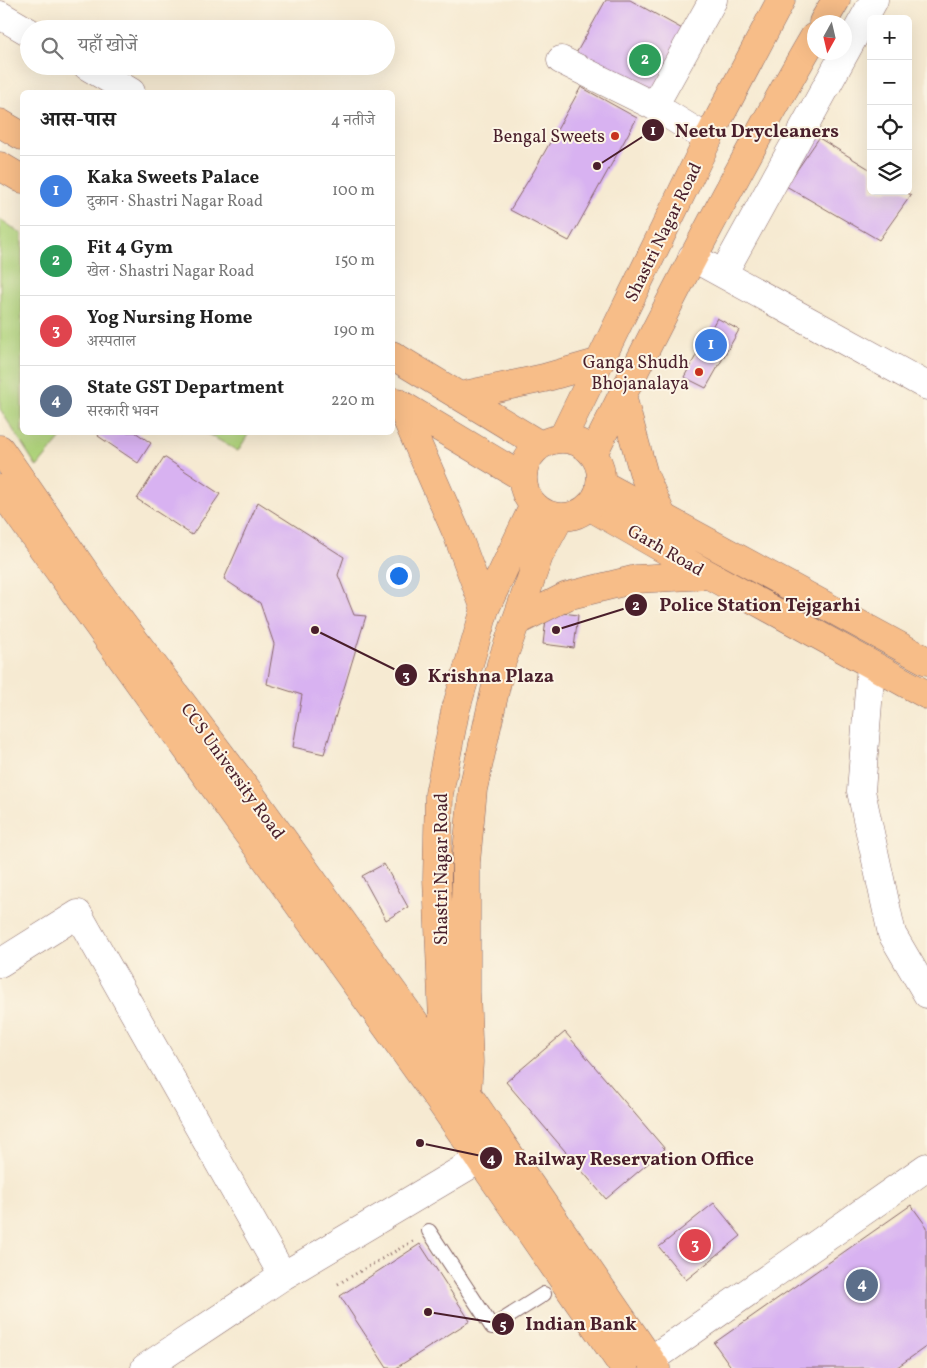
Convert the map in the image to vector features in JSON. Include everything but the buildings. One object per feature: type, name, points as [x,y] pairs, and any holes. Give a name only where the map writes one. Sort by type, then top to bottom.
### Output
[{"type":"main road","name":"Shastri Nagar Road","points":[[522,477],[524,465],[530,454],[551,442],[600,362],[708,139],[781,0]]},
{"type":"main road","points":[[827,15],[836,0]]},
{"type":"main road","points":[[593,454],[692,257],[807,50]]},
{"type":"main road","points":[[0,123],[20,135]]},
{"type":"main road","points":[[708,139],[744,162]]},
{"type":"main road","points":[[0,166],[20,178]]},
{"type":"main road","points":[[395,357],[460,396],[551,442],[578,442],[593,454],[598,461],[601,474],[595,494],[575,515],[560,517],[550,515],[534,505],[524,489],[522,477],[396,401]]},
{"type":"main road","points":[[460,396],[544,378],[600,362]]},
{"type":"main road","points":[[622,396],[644,475],[663,518]]},
{"type":"main road","points":[[396,401],[457,534],[485,609]]},
{"type":"main road","name":"CCS University Road","points":[[0,449],[97,606],[624,1368]]},
{"type":"main road","name":"CCS University Road","points":[[0,489],[249,792],[419,1028],[445,1068],[467,1093],[654,1364]]},
{"type":"main road","name":"Garh Road","points":[[595,494],[663,518],[927,661]]},
{"type":"main road","name":"Garh Road","points":[[595,494],[709,575],[927,695]]},
{"type":"main road","name":"Shastri Nagar Road","points":[[440,1100],[445,1068],[437,878],[439,794],[455,712],[485,609],[534,505]]},
{"type":"main road","points":[[455,1123],[467,1093],[469,1062],[466,992],[466,862],[473,789],[501,664],[539,556],[560,517]]},
{"type":"main road","points":[[516,622],[566,596],[636,579],[709,575]]},
{"type":"street","points":[[654,106],[713,0]]},
{"type":"street","points":[[723,274],[874,0]]},
{"type":"street","points":[[0,15],[20,27]]},
{"type":"street","points":[[561,60],[654,106],[708,139]]},
{"type":"street","points":[[102,75],[128,90]]},
{"type":"street","points":[[692,257],[927,386]]},
{"type":"street","points":[[871,665],[861,791],[892,934],[927,994]]},
{"type":"street","points":[[0,963],[78,914],[283,1276]]},
{"type":"street","points":[[145,1368],[283,1276],[480,1159]]},
{"type":"street","points":[[654,1364],[927,1166]]},
{"type":"lane","points":[[429,1231],[492,1327],[544,1294]]},
{"type":"path","points":[[338,1284],[429,1231]]},
{"type":"green space","points":[[0,219],[20,233],[20,435],[63,435],[37,467],[0,409]]},
{"type":"green space","points":[[210,435],[248,435],[238,451]]},
{"type":"place","name":"Fit 4 Gym","points":[[645,60]]},
{"type":"place","name":"Bengal Sweets","points":[[615,136]]},
{"type":"place","name":"Neetu Drycleaners","points":[[597,166]]},
{"type":"place","name":"Kaka Sweets Palace","points":[[711,345]]},
{"type":"place","name":"Ganga Shudh Bhojanalaya","points":[[699,372]]},
{"type":"place","name":"Krishna Plaza","points":[[315,630]]},
{"type":"place","name":"Police Station Tejgarhi","points":[[556,630]]},
{"type":"place","name":"Railway Reservation Office","points":[[420,1143]]},
{"type":"place","name":"Yog Nursing Home","points":[[695,1245]]},
{"type":"place","name":"State GST Department","points":[[862,1285]]},
{"type":"place","name":"Indian Bank","points":[[428,1312]]}]
